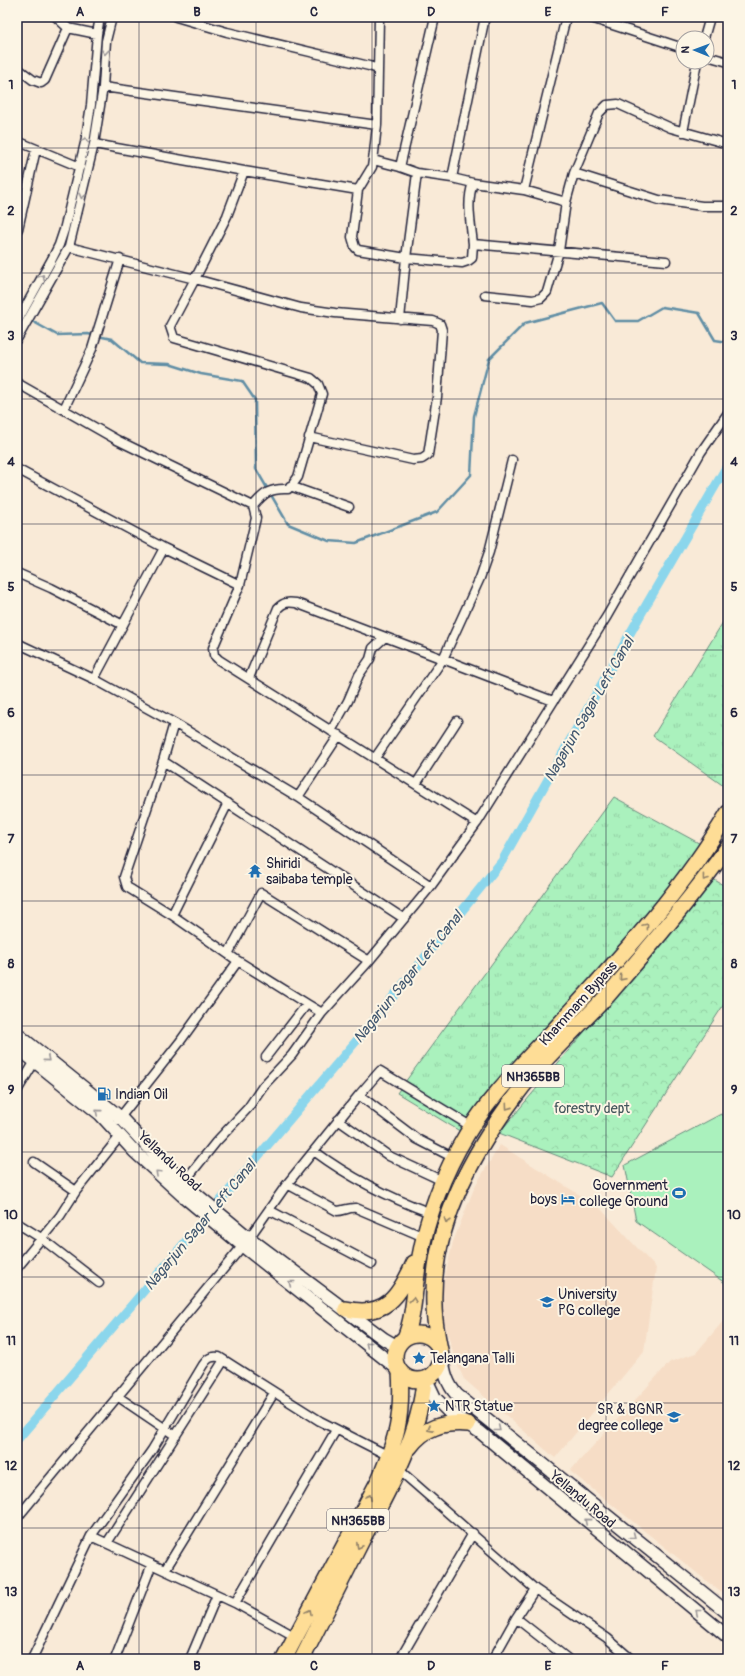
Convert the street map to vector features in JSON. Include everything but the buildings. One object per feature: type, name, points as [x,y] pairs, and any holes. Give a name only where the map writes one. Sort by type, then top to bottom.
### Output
[{"type":"highway","name":"Khammam Bypass","points":[[402,1343],[410,1323],[418,1265],[431,1213],[454,1158],[472,1127],[501,1089],[625,952],[681,885],[714,837],[728,813]]},
{"type":"highway","name":"Khammam Bypass","points":[[441,1354],[434,1306],[434,1277],[437,1260],[442,1238],[457,1195],[469,1167],[483,1142],[516,1095],[548,1057],[607,996],[668,927],[728,847]]},
{"type":"highway","points":[[346,1309],[365,1312],[375,1310],[384,1306],[393,1298],[408,1277],[424,1238]]},
{"type":"highway","points":[[399,1370],[410,1379],[425,1380],[437,1371],[441,1354],[432,1339],[426,1335],[419,1334],[402,1343]]},
{"type":"highway","name":"NH365BB","points":[[284,1659],[379,1480],[396,1462],[395,1438],[400,1414],[399,1370],[395,1358],[402,1343]]},
{"type":"highway","name":"NH365BB","points":[[302,1659],[417,1420],[425,1380]]},
{"type":"highway","points":[[396,1462],[419,1437],[430,1429],[440,1424],[468,1424]]},
{"type":"main road","name":"Yellandu Road","points":[[17,1034],[116,1122],[146,1146],[186,1189]]},
{"type":"main road","name":"Yellandu Road","points":[[17,1048],[100,1114],[116,1122],[121,1135],[134,1151],[186,1189],[246,1242],[399,1370]]},
{"type":"main road","name":"Yellandu Road","points":[[246,1242],[346,1309],[384,1339],[402,1343]]},
{"type":"main road","name":"Yellandu Road","points":[[441,1354],[446,1378],[450,1387],[466,1403],[728,1613]]},
{"type":"main road","name":"Yellandu Road","points":[[425,1380],[435,1398],[449,1412],[468,1424],[728,1637]]},
{"type":"street","points":[[56,17],[68,28],[97,34]]},
{"type":"street","points":[[18,337],[59,245],[80,167],[91,105],[97,34],[100,17]]},
{"type":"street","points":[[17,322],[28,312],[69,247],[94,144],[103,87],[106,41],[112,17]]},
{"type":"street","points":[[176,17],[227,32],[378,69]]},
{"type":"street","points":[[379,17],[377,125],[372,167],[358,190],[352,237],[355,247],[358,250],[406,258],[462,263],[468,261],[472,258],[473,244],[470,222],[470,191],[473,182]]},
{"type":"street","points":[[400,168],[435,17]]},
{"type":"street","points":[[452,178],[485,17]]},
{"type":"street","points":[[524,190],[566,17]]},
{"type":"street","points":[[588,17],[675,45]]},
{"type":"street","points":[[706,30],[710,17]]},
{"type":"street","points":[[17,68],[33,80],[41,83],[45,80],[68,28]]},
{"type":"street","points":[[715,58],[728,62]]},
{"type":"street","points":[[683,132],[696,70]]},
{"type":"street","points":[[103,87],[377,125]]},
{"type":"street","points":[[485,295],[533,300],[541,298],[548,292],[559,251],[566,202],[574,173],[599,113],[607,105],[618,104],[671,128],[728,144]]},
{"type":"street","points":[[17,141],[80,167]]},
{"type":"street","points":[[94,144],[358,190]]},
{"type":"street","points":[[18,229],[36,149]]},
{"type":"street","points":[[373,160],[417,173],[524,190],[566,202]]},
{"type":"street","points":[[244,171],[227,216],[196,279],[170,326],[174,338],[311,378],[318,384],[322,394],[298,477],[288,489],[277,488],[264,494],[253,506]]},
{"type":"street","points":[[400,319],[417,173]]},
{"type":"street","points":[[574,173],[659,200],[702,206],[728,206]]},
{"type":"street","points":[[473,244],[666,261]]},
{"type":"street","points":[[69,247],[120,259],[301,308],[335,313],[433,321],[440,324],[442,330],[437,397],[428,455],[422,459],[413,460],[309,437]]},
{"type":"street","points":[[64,409],[92,349],[120,259]]},
{"type":"street","points":[[17,383],[117,440],[253,506]]},
{"type":"street","points":[[186,1189],[216,1142],[248,1108],[263,1086],[292,1055],[322,1013],[369,961],[431,886],[477,823],[607,616],[701,452],[728,413]]},
{"type":"street","points":[[375,758],[443,659],[480,578],[489,552],[512,460]]},
{"type":"street","points":[[17,469],[164,548],[240,585]]},
{"type":"street","points":[[290,486],[350,507]]},
{"type":"street","points":[[253,506],[256,518],[240,585],[213,648],[214,655],[219,660],[477,823]]},
{"type":"street","points":[[94,679],[164,548]]},
{"type":"street","points":[[17,573],[51,588],[123,625]]},
{"type":"street","points":[[249,678],[278,608],[287,602],[296,603],[553,701]]},
{"type":"street","points":[[331,731],[348,701],[359,675],[370,659],[373,648],[385,637]]},
{"type":"street","points":[[17,643],[94,679],[174,723],[298,797],[431,886]]},
{"type":"street","points":[[416,784],[457,722]]},
{"type":"street","points":[[174,723],[163,761],[124,877],[127,887],[172,915],[238,961],[322,1013]]},
{"type":"street","points":[[298,797],[339,736]]},
{"type":"street","points":[[163,761],[403,918]]},
{"type":"street","points":[[172,915],[228,804]]},
{"type":"street","points":[[228,954],[261,893],[369,961]]},
{"type":"street","points":[[116,1122],[179,1043],[238,961]]},
{"type":"street","points":[[266,1057],[307,1004]]},
{"type":"street","points":[[17,1091],[35,1061]]},
{"type":"street","points":[[17,1518],[246,1242],[287,1184],[338,1120],[380,1071],[472,1127]]},
{"type":"street","points":[[359,1095],[417,1139],[454,1158]]},
{"type":"street","points":[[338,1120],[389,1156],[443,1182]]},
{"type":"street","points":[[17,1268],[60,1216],[76,1191],[121,1135]]},
{"type":"street","points":[[314,1151],[335,1166],[372,1186],[431,1213]]},
{"type":"street","points":[[34,1162],[76,1191]]},
{"type":"street","points":[[287,1184],[337,1211],[342,1211],[350,1207],[356,1208],[424,1238]]},
{"type":"street","points":[[269,1210],[372,1264]]},
{"type":"street","points":[[17,1223],[42,1238],[99,1283]]},
{"type":"street","points":[[32,1659],[91,1536],[152,1450],[208,1359],[213,1356],[224,1360],[274,1393],[336,1430],[396,1462],[535,1589],[607,1638],[631,1659]]},
{"type":"street","points":[[107,1543],[224,1360]]},
{"type":"street","points":[[165,1570],[274,1393]]},
{"type":"street","points":[[117,1396],[176,1436]]},
{"type":"street","points":[[235,1603],[336,1430]]},
{"type":"street","points":[[400,1659],[473,1533]]},
{"type":"street","points":[[91,1536],[235,1603],[296,1637]]},
{"type":"street","points":[[115,1659],[152,1564]]},
{"type":"street","points":[[494,1659],[516,1618],[535,1589]]},
{"type":"street","points":[[190,1659],[217,1595]]},
{"type":"street","points":[[516,1618],[568,1659]]},
{"type":"shaded area","name":"University PG college","points":[[500,1145],[599,1207],[656,1268],[644,1351],[555,1458],[464,1379],[456,1362],[443,1319],[443,1285],[453,1242],[475,1186]]},
{"type":"shaded area","name":"SR & BGNR degree college","points":[[724,1320],[728,1323],[728,1598],[570,1471],[670,1362],[696,1353]]},
{"type":"green space","points":[[728,614],[728,789],[653,736]]},
{"type":"green space","points":[[614,797],[706,847],[463,1133],[397,1093]]},
{"type":"green space","name":"forestry dept","points":[[713,879],[728,888],[728,998],[612,1177],[499,1133]]},
{"type":"green space","name":"Government college Ground","points":[[721,1114],[728,1119],[728,1285],[636,1221],[625,1165]]},
{"type":"waterway","points":[[30,320],[57,335],[88,334],[112,339],[140,363],[169,364],[201,374],[242,381],[255,400],[256,469],[288,524],[329,541],[356,543],[437,512],[471,475],[474,416],[489,359],[525,323],[602,303],[615,321],[638,321],[662,307],[699,313],[715,340],[728,342]]},
{"type":"waterway","name":"Nagarjun Sagar Left Canal","points":[[17,1440],[380,1013],[502,861],[641,614],[728,464]]},
{"type":"place","name":"Shiridi saibaba temple","points":[[255,871]]},
{"type":"place","name":"Indian Oil","points":[[104,1094]]},
{"type":"place","name":"Government college Ground","points":[[679,1193]]},
{"type":"place","name":"boys","points":[[568,1199]]},
{"type":"place","name":"University PG college","points":[[547,1302]]},
{"type":"place","name":"Telangana Talli","points":[[419,1358]]},
{"type":"place","name":"NTR Statue","points":[[434,1406]]},
{"type":"place","name":"SR & BGNR degree college","points":[[674,1417]]}]
